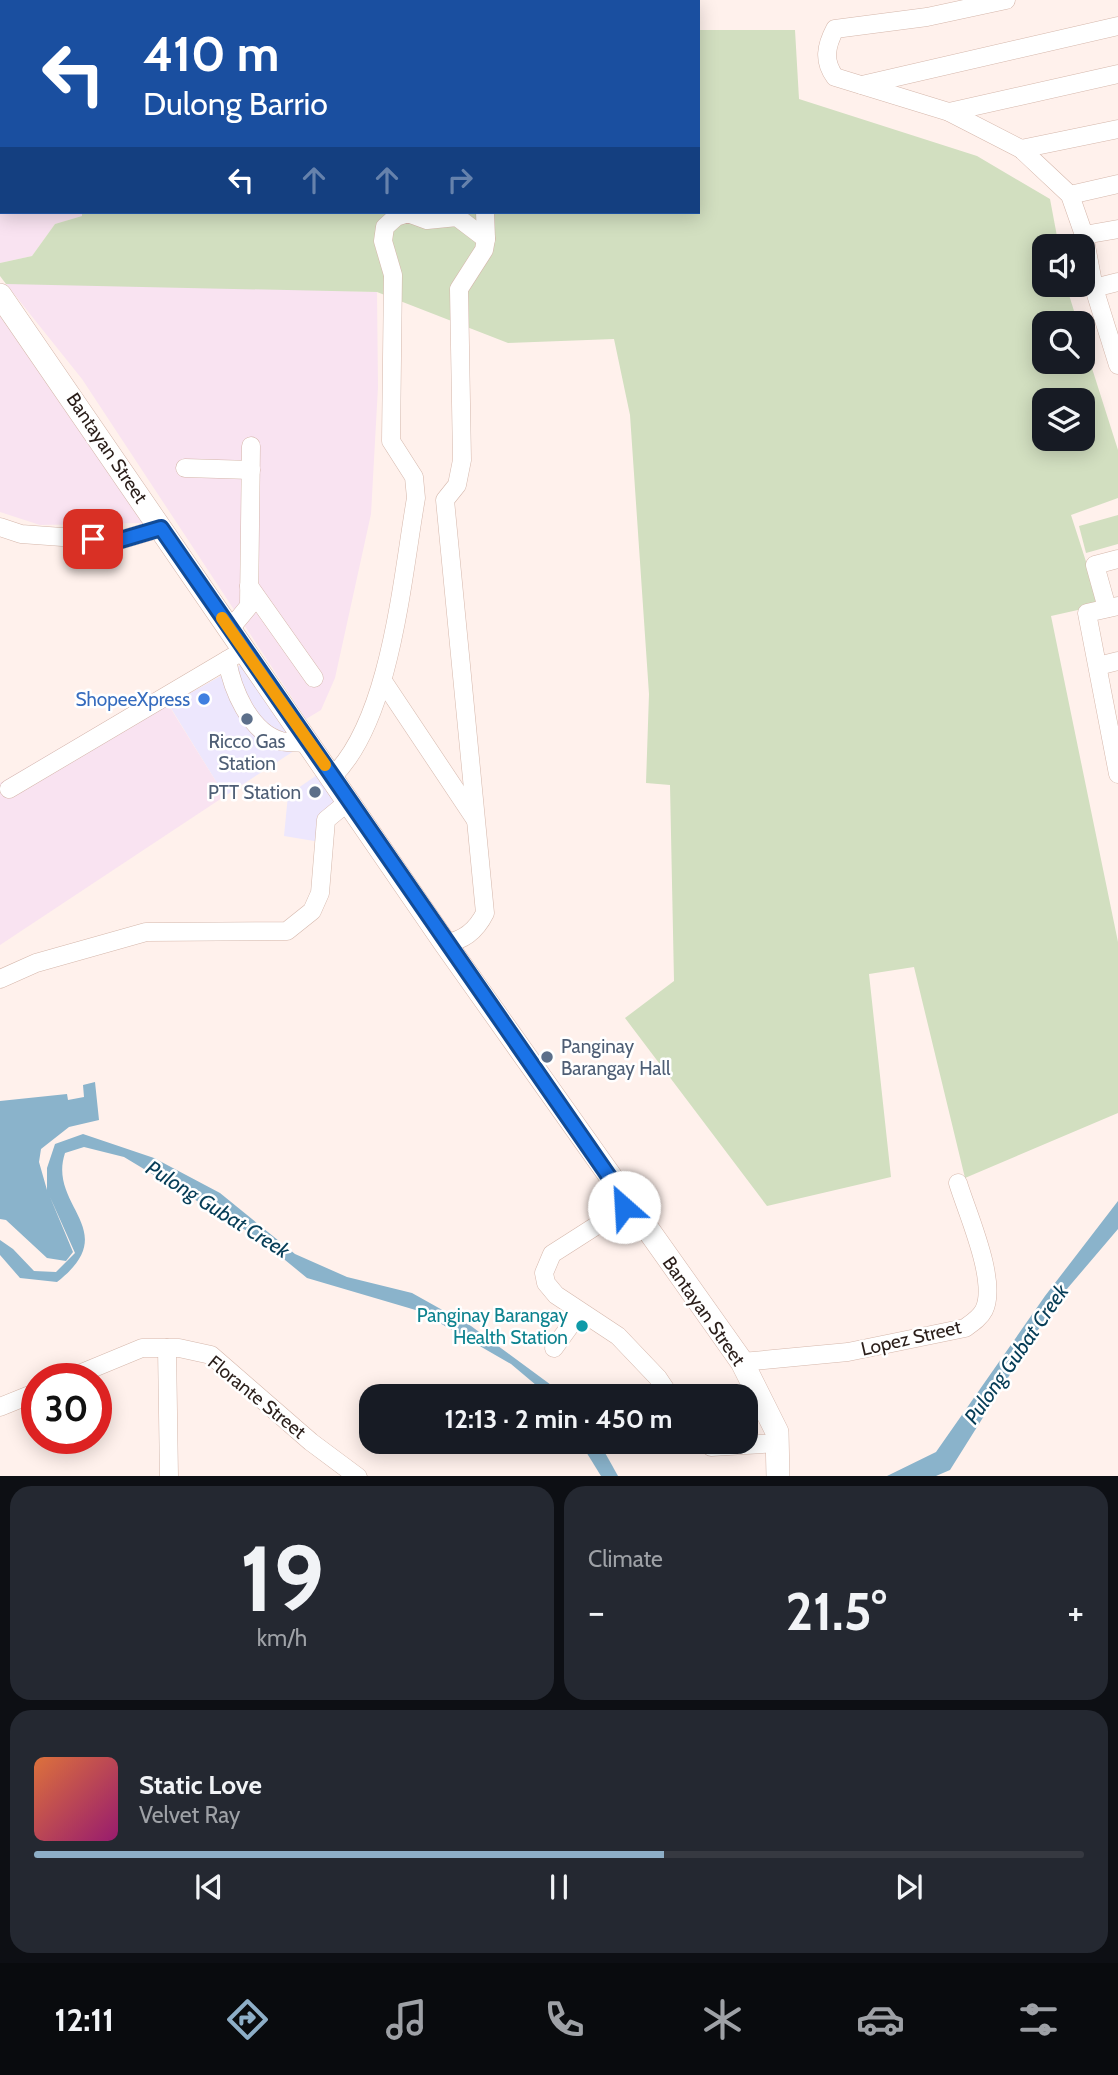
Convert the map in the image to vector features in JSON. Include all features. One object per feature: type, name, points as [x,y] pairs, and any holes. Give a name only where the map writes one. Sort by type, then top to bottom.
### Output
[{"type":"main road","name":"Bantayan Street","points":[[0,295],[230,629],[235,655],[309,743],[333,776],[622,1209],[743,1362],[777,1432],[778,1476]]},
{"type":"street","points":[[1006,0],[927,17],[835,29],[827,46],[828,67],[835,77],[949,112],[1021,149],[1070,195],[1084,234]]},
{"type":"street","points":[[859,85],[1118,26]]},
{"type":"street","points":[[949,112],[1118,74]]},
{"type":"street","points":[[1021,149],[1118,129]]},
{"type":"street","points":[[1070,195],[1118,184]]},
{"type":"street","points":[[333,776],[358,746],[383,681],[416,498],[414,477],[391,441],[393,275],[383,242],[385,227],[396,217],[405,214]]},
{"type":"street","points":[[411,214],[427,220],[457,217],[486,239]]},
{"type":"street","points":[[445,943],[457,942],[478,926],[485,913],[444,500],[457,485],[462,460],[459,289],[485,250],[485,214]]},
{"type":"street","points":[[1090,234],[1118,229]]},
{"type":"street","points":[[1095,288],[1118,282]]},
{"type":"street","points":[[1095,290],[1114,334],[1118,365]]},
{"type":"street","points":[[230,629],[249,606],[251,446]]},
{"type":"street","points":[[185,468],[251,470]]},
{"type":"street","points":[[416,498],[444,500]]},
{"type":"street","points":[[0,527],[21,534],[117,541],[161,528]]},
{"type":"street","points":[[1117,766],[1112,712],[1098,666],[1087,612],[1113,607],[1095,565],[1118,559]]},
{"type":"street","points":[[249,586],[314,678]]},
{"type":"street","points":[[9,789],[235,655],[238,696],[260,726],[280,741],[309,743]]},
{"type":"street","points":[[1098,666],[1118,661]]},
{"type":"street","points":[[383,681],[477,822]]},
{"type":"street","points":[[0,979],[36,963],[146,932],[288,930],[312,911],[320,893],[326,820],[349,801]]},
{"type":"street","name":"Lopez Street","points":[[743,1362],[848,1352],[965,1328],[976,1321],[985,1309],[989,1283],[958,1183]]},
{"type":"street","points":[[622,1209],[552,1254],[544,1273],[546,1283],[556,1295],[618,1336],[662,1384]]},
{"type":"street","points":[[554,1348],[580,1312]]},
{"type":"street","name":"Florante Street","points":[[106,1363],[142,1348],[167,1348],[211,1356],[311,1441],[358,1476]]},
{"type":"street","points":[[167,1348],[169,1476]]},
{"type":"street","points":[[0,1407],[21,1398]]},
{"type":"street","points":[[758,1444],[779,1443]]},
{"type":"shaded area","points":[[0,214],[82,214],[55,224],[32,256],[0,263]]},
{"type":"shaded area","points":[[75,281],[377,292],[378,387],[371,514],[335,678],[321,710],[306,719],[82,379],[6,284]]},
{"type":"shaded area","points":[[0,316],[143,523],[40,525],[0,512]]},
{"type":"shaded area","points":[[244,663],[300,747],[225,796],[169,705]]},
{"type":"shaded area","points":[[189,672],[198,688],[169,706],[225,796],[0,945],[0,783]]},
{"type":"shaded area","points":[[320,773],[339,801],[320,842],[284,836],[288,795]]},
{"type":"green space","points":[[700,30],[795,30],[799,99],[977,156],[1050,199],[1057,234],[1032,234],[1032,297],[1070,297],[1074,311],[1032,311],[1032,374],[1094,374],[1118,450],[1118,498],[1071,515],[1100,605],[1051,616],[1118,942],[1118,1113],[965,1178],[914,967],[869,974],[891,1177],[767,1206],[625,1018],[674,981],[670,785],[646,783],[649,694],[630,415],[614,339],[508,343],[377,292],[6,284],[0,276],[0,263],[32,256],[55,224],[82,214],[700,214]]},
{"type":"green space","points":[[1118,515],[1118,544],[1086,553],[1079,526]]},
{"type":"water","name":"Pulong Gubat Creek","points":[[95,1082],[99,1120],[69,1127],[41,1149],[39,1162],[47,1190],[47,1168],[55,1144],[83,1134],[154,1158],[220,1193],[295,1254],[347,1277],[412,1293],[471,1326],[550,1384],[535,1384],[511,1364],[419,1311],[307,1278],[257,1237],[124,1157],[84,1147],[65,1153],[62,1172],[84,1233],[84,1248],[76,1264],[57,1282],[20,1278],[0,1255],[0,1240],[13,1249],[34,1271],[56,1272],[75,1253],[50,1197],[73,1252],[66,1261],[47,1258],[6,1220],[0,1219],[0,1101],[67,1094],[68,1100],[84,1097],[83,1085]]},
{"type":"water","name":"Pulong Gubat Creek","points":[[1118,1201],[1118,1229],[1055,1303],[950,1470],[936,1476],[887,1476],[936,1452],[1045,1296]]},
{"type":"water","points":[[587,1454],[606,1454],[618,1476],[601,1476]]},
{"type":"slow traffic","points":[[222,618],[325,765]]},
{"type":"place","name":"ShopeeXpress","points":[[204,699]]},
{"type":"place","name":"Ricco Gas Station","points":[[247,719]]},
{"type":"place","name":"PTT Station","points":[[315,792]]},
{"type":"place","name":"Panginay Barangay Hall","points":[[547,1057]]},
{"type":"place","name":"Panginay Barangay Health Station","points":[[582,1326]]},
{"type":"route","points":[[93,539],[117,541],[161,528],[445,943],[628,1204],[624,1207]]}]
